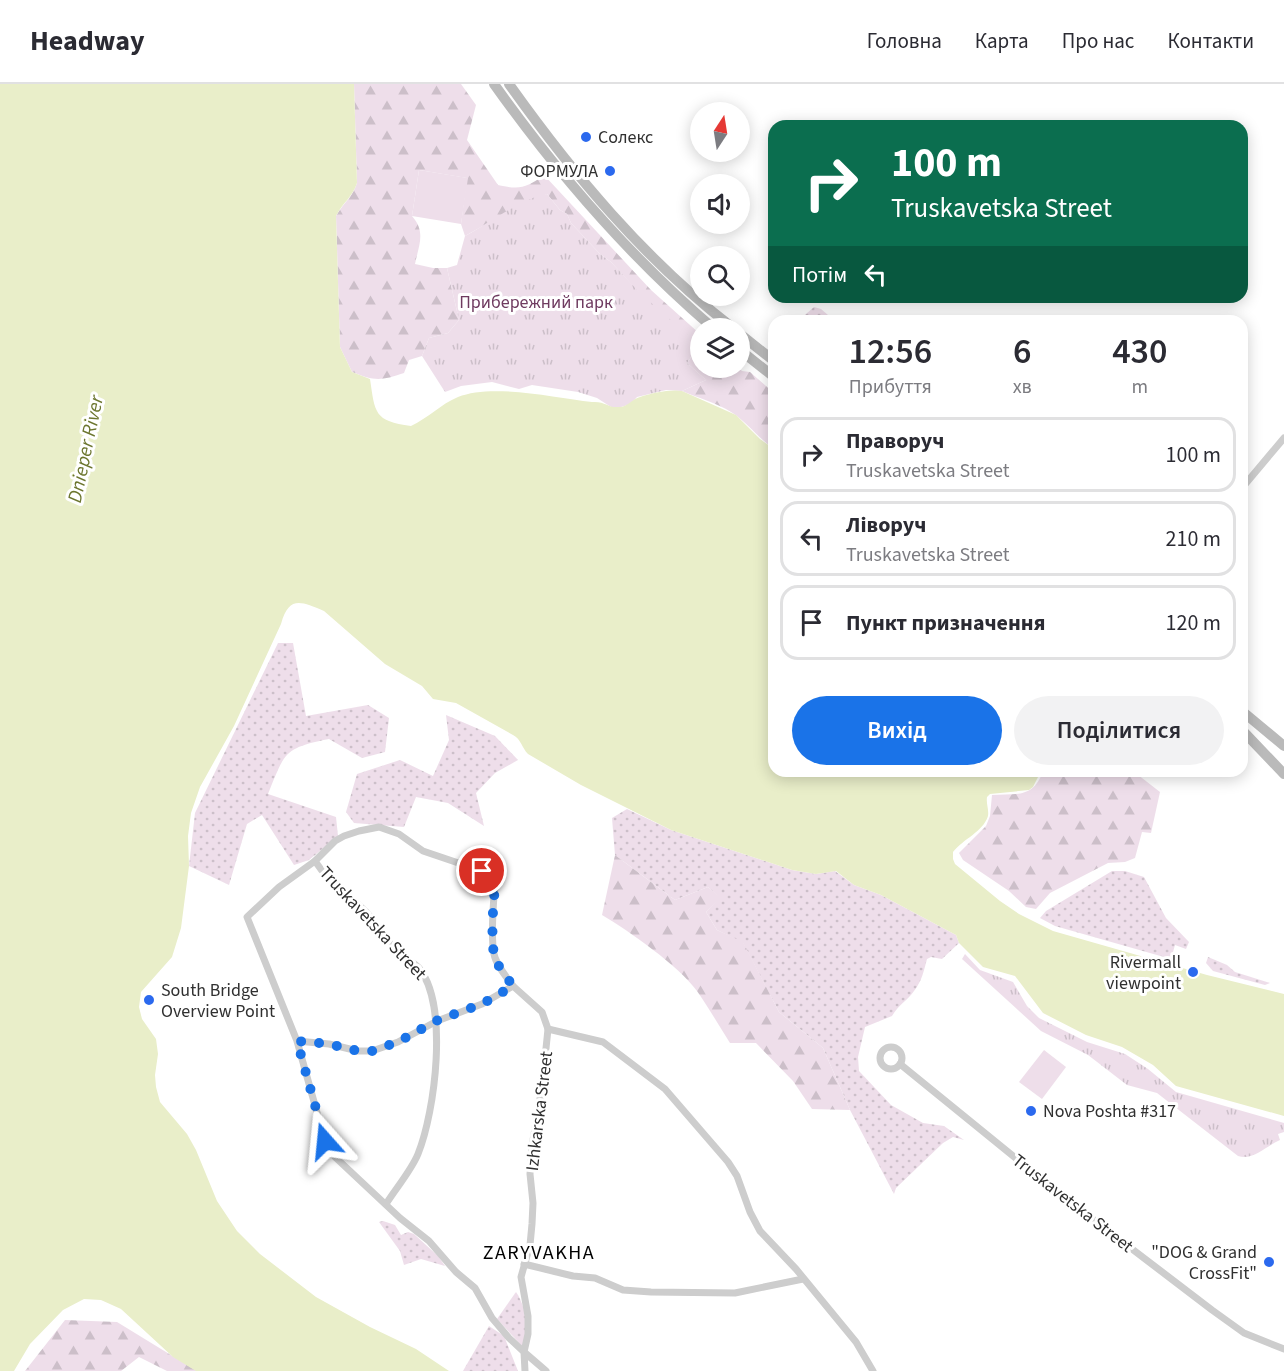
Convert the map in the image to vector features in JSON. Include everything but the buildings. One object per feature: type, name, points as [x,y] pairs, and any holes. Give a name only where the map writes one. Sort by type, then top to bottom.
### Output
[{"type":"main road","points":[[494,84],[567,181],[605,225],[668,289],[701,318]]},
{"type":"main road","points":[[509,84],[565,158],[617,220],[680,282],[721,318]]},
{"type":"main road","points":[[750,342],[768,356]]},
{"type":"main road","points":[[750,358],[768,372]]},
{"type":"main road","points":[[1248,716],[1284,746]]},
{"type":"main road","points":[[1248,736],[1284,774]]},
{"type":"street","points":[[1248,481],[1284,438]]},
{"type":"street","name":"Truskavetska Street","points":[[513,986],[494,954],[495,888],[482,871],[423,851],[399,834],[379,827],[344,836],[335,841],[315,861],[279,887],[247,917],[297,1041],[325,1141],[335,1157],[400,1218],[429,1241],[456,1272],[475,1288],[492,1318],[508,1338],[524,1352]]},
{"type":"street","name":"Truskavetska Street","points":[[315,861],[324,874],[365,912],[397,951],[418,967],[429,983],[436,1021],[434,1082],[428,1116],[417,1155],[386,1204]]},
{"type":"street","points":[[297,1041],[329,1044],[358,1051],[372,1051],[398,1042],[436,1021],[482,1004],[513,986]]},
{"type":"street","name":"Izhkarska Street","points":[[513,986],[542,1012],[548,1029],[542,1087],[532,1146],[530,1174],[533,1203],[530,1245],[522,1278],[528,1316],[528,1334],[524,1352],[525,1371]]},
{"type":"street","name":"Izhkarska Street","points":[[548,1029],[603,1042],[665,1089],[728,1162],[737,1176],[750,1212],[760,1231],[856,1342],[873,1371]]},
{"type":"street","name":"Truskavetska Street","points":[[900,1064],[1056,1191],[1212,1310],[1244,1333],[1284,1349]]},
{"type":"street","points":[[524,1264],[573,1276],[595,1278],[623,1290],[651,1292],[735,1293],[803,1279]]},
{"type":"street","points":[[524,1352],[546,1371]]},
{"type":"green space","points":[[354,84],[461,84],[476,105],[467,140],[498,185],[522,187],[544,175],[651,290],[690,325],[690,349],[611,262],[600,254],[571,223],[567,214],[560,210],[547,194],[520,205],[465,236],[461,224],[467,178],[419,170],[412,216],[420,233],[415,264],[447,268],[459,320],[448,333],[429,338],[422,356],[409,360],[404,373],[378,379],[352,372],[340,347],[336,216],[353,193],[357,183]]},
{"type":"green space","points":[[419,170],[468,178],[461,224],[412,216]]},
{"type":"green space","name":"Прибережний парк","points":[[547,194],[600,254],[690,337],[690,358],[687,363],[690,366],[690,378],[706,380],[682,391],[666,390],[637,397],[631,404],[618,408],[578,392],[532,385],[519,389],[492,382],[461,386],[445,392],[422,356],[429,338],[448,333],[459,320],[447,268],[457,265],[465,236],[517,205]]},
{"type":"green space","points":[[814,307],[828,315],[805,315]]},
{"type":"green space","points":[[750,372],[768,388],[768,444],[731,412],[682,391],[706,380],[704,378],[750,378]]},
{"type":"green space","points":[[278,643],[293,643],[306,716],[368,705],[389,718],[385,752],[362,758],[329,739],[303,745],[288,754],[278,769],[268,794],[336,817],[338,836],[309,860],[294,865],[262,815],[247,824],[229,885],[189,866],[195,813]]},
{"type":"green space","points":[[446,715],[495,736],[518,760],[495,773],[476,793],[484,826],[448,803],[416,797],[404,827],[354,823],[346,812],[357,774],[400,760],[433,776],[449,740]]},
{"type":"green space","points":[[1040,777],[1141,777],[1160,792],[1151,833],[1142,832],[1135,858],[1125,862],[1108,863],[1050,893],[1036,909],[1026,907],[1009,891],[963,860],[959,853],[986,826],[990,816],[992,795],[1023,793],[1035,786]]},
{"type":"green space","points":[[627,809],[671,830],[792,870],[816,874],[835,871],[854,885],[881,895],[956,935],[959,943],[942,959],[931,957],[927,959],[917,987],[892,1016],[865,1027],[858,1057],[859,1071],[891,1105],[923,1123],[944,1126],[964,1140],[953,1137],[943,1143],[896,1188],[894,1194],[850,1110],[823,1048],[779,1012],[743,943],[717,930],[706,912],[720,898],[708,887],[675,900],[615,855],[612,818]]},
{"type":"green space","points":[[615,855],[675,900],[708,887],[721,898],[706,912],[717,930],[743,942],[779,1012],[823,1048],[850,1110],[812,1109],[793,1081],[756,1043],[730,1043],[689,981],[639,939],[602,915]]},
{"type":"green space","points":[[1112,871],[1125,871],[1144,877],[1166,918],[1189,942],[1186,949],[1175,945],[1171,959],[1055,926],[1040,918],[1046,911]]},
{"type":"green space","points":[[965,954],[980,970],[1013,982],[1027,1006],[1039,1018],[1087,1042],[1125,1054],[1176,1092],[1284,1123],[1284,1132],[1278,1134],[1280,1140],[1254,1155],[1238,1156],[1157,1093],[1127,1085],[1088,1055],[1041,1031],[962,959]]},
{"type":"green space","points":[[1208,957],[1227,965],[1235,972],[1270,983],[1265,985],[1213,971],[1206,963]]},
{"type":"green space","points":[[1044,1050],[1066,1067],[1042,1099],[1019,1082]]},
{"type":"green space","points":[[379,1222],[395,1225],[401,1235],[408,1232],[414,1234],[438,1256],[445,1266],[421,1259],[404,1265],[400,1251]]},
{"type":"green space","points":[[516,1292],[526,1319],[525,1341],[522,1346],[497,1319]]},
{"type":"green space","points":[[65,1320],[117,1322],[197,1371],[167,1371],[139,1357],[121,1371],[25,1371]]},
{"type":"green space","points":[[489,1326],[504,1336],[518,1371],[463,1371]]},
{"type":"water","name":"Dnieper River","points":[[0,84],[354,84],[357,183],[353,193],[336,216],[340,347],[352,372],[370,379],[375,407],[383,418],[411,426],[458,397],[488,391],[600,402],[619,407],[637,398],[661,392],[682,391],[736,415],[768,445],[768,777],[1038,777],[1029,790],[990,794],[987,797],[988,816],[982,827],[953,852],[955,864],[1019,914],[1053,931],[1207,975],[1284,994],[1284,1116],[1176,1086],[1153,1065],[1122,1047],[1086,1035],[1043,1013],[1015,976],[983,967],[959,943],[956,935],[881,895],[854,885],[836,871],[816,874],[792,870],[671,830],[581,785],[528,754],[513,735],[456,703],[433,699],[422,686],[385,664],[324,611],[296,603],[284,615],[234,726],[200,787],[191,813],[188,836],[189,866],[181,928],[172,957],[141,992],[139,1007],[142,1019],[156,1039],[158,1054],[155,1075],[160,1102],[187,1134],[217,1201],[237,1231],[260,1254],[316,1297],[416,1349],[449,1371],[196,1371],[173,1357],[121,1309],[101,1300],[84,1299],[63,1310],[30,1344],[14,1371],[0,1371]]},
{"type":"place","name":"Солекс","points":[[586,137]]},
{"type":"place","name":"ФОРМУЛА","points":[[610,171]]},
{"type":"place","name":"Rivermall viewpoint","points":[[1193,972]]},
{"type":"place","name":"South Bridge Overview Point","points":[[149,1000]]},
{"type":"place","name":"Nova Poshta #317","points":[[1031,1111]]},
{"type":"place","name":"\"DOG & Grand CrossFit\"","points":[[1269,1262]]},
{"type":"district","name":"ZARYVAKHA","points":[[539,1252]]},
{"type":"route","points":[[325,1141],[297,1041],[329,1044],[358,1051],[372,1051],[398,1042],[436,1021],[482,1004],[513,986],[494,954],[495,888],[482,871]]}]
